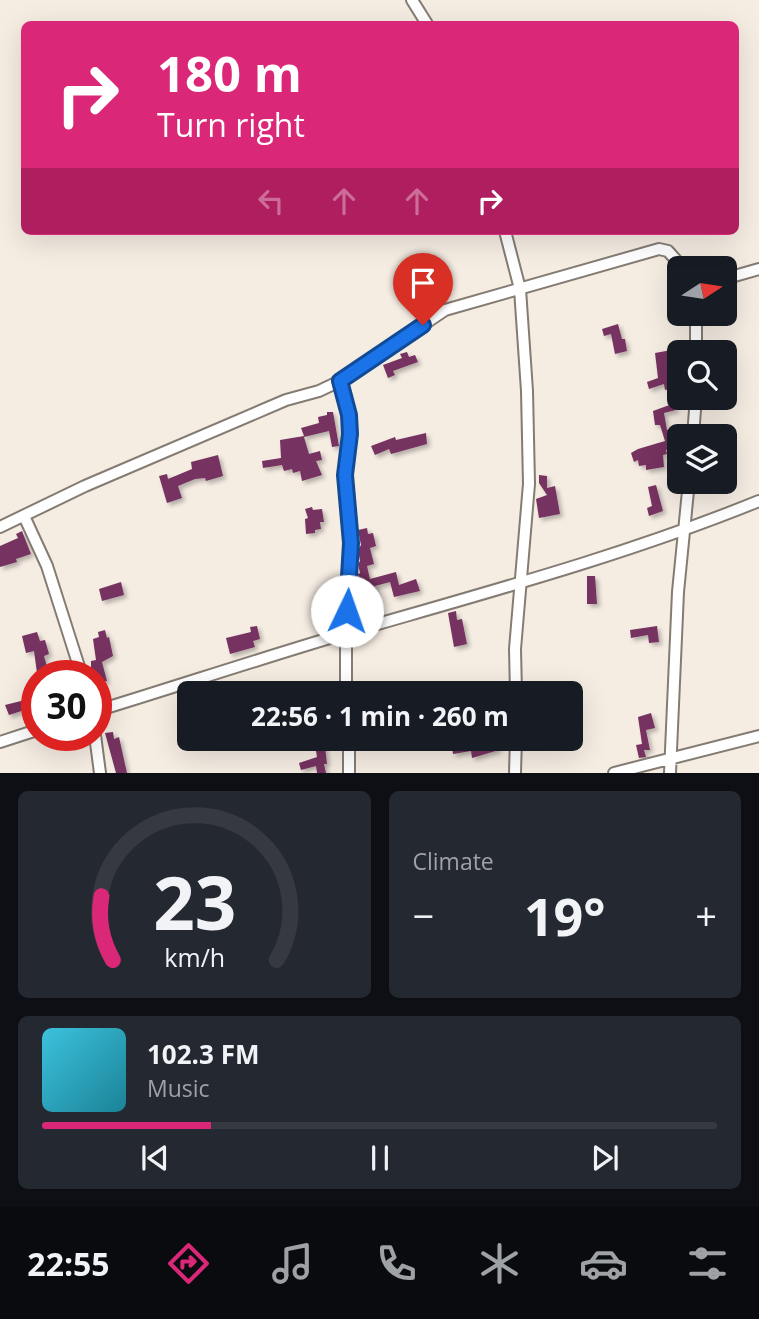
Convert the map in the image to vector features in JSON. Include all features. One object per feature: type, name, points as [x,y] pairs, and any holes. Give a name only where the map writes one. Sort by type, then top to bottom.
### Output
[{"type":"street","points":[[412,0],[425,21]]},
{"type":"street","points":[[506,235],[520,289],[527,391],[529,484],[515,649],[516,681]]},
{"type":"street","points":[[0,527],[85,486],[286,400],[319,391],[340,381],[445,310],[659,249],[668,251],[672,256]]},
{"type":"street","points":[[737,275],[759,269]]},
{"type":"street","points":[[340,381],[349,415],[350,434],[345,475],[351,543],[346,681]]},
{"type":"street","points":[[670,773],[678,592],[688,494]]},
{"type":"street","points":[[112,706],[346,633],[520,583],[684,531],[759,501]]},
{"type":"street","points":[[24,516],[47,566],[77,660]]},
{"type":"street","points":[[0,742],[21,735]]},
{"type":"street","points":[[614,773],[759,736]]},
{"type":"street","points":[[97,751],[100,773]]},
{"type":"street","points":[[349,751],[349,773]]},
{"type":"street","points":[[515,773],[516,751]]},
{"type":"building","points":[[618,324],[627,351],[615,354],[611,334],[604,336],[602,329]]},
{"type":"building","points":[[667,351],[667,390],[664,384],[649,389],[647,382],[658,378],[655,353]]},
{"type":"building","points":[[407,352],[409,357],[415,355],[418,362],[393,371],[395,375],[388,378],[383,365],[402,358],[400,354]]},
{"type":"building","points":[[667,406],[667,410],[676,410],[664,413],[667,454],[663,455],[664,467],[646,470],[646,465],[639,466],[638,460],[634,462],[631,453],[665,441],[660,425],[655,425],[653,411]]},
{"type":"building","points":[[327,412],[333,412],[339,446],[332,447],[329,431],[304,437],[309,454],[320,451],[322,460],[316,461],[322,475],[302,481],[300,471],[284,471],[282,465],[263,468],[262,461],[281,458],[280,440],[304,436],[301,428],[319,423],[318,417],[327,415]]},
{"type":"building","points":[[426,433],[427,444],[391,454],[389,449],[375,455],[371,446],[395,437],[396,440]]},
{"type":"building","points":[[218,455],[223,476],[206,481],[205,478],[195,479],[178,486],[182,498],[167,503],[159,476],[167,474],[168,479],[192,469],[191,462]]},
{"type":"building","points":[[539,475],[547,476],[547,488],[555,486],[560,514],[539,518],[536,499],[547,495],[539,483]]},
{"type":"building","points":[[656,485],[663,511],[649,516],[647,508],[652,506],[648,487]]},
{"type":"building","points":[[312,507],[313,510],[322,509],[324,522],[320,522],[321,529],[315,530],[315,533],[306,534],[305,519],[308,518],[305,509]]},
{"type":"building","points":[[367,528],[368,534],[373,533],[376,546],[370,548],[374,564],[367,566],[370,579],[396,572],[399,585],[416,579],[420,591],[394,597],[390,582],[375,586],[376,592],[362,596],[358,574],[358,550],[361,545],[358,530]]},
{"type":"building","points":[[22,531],[31,554],[0,567],[0,546],[18,538],[16,534]]},
{"type":"building","points":[[587,576],[595,576],[597,604],[587,604]]},
{"type":"building","points":[[121,582],[124,595],[102,601],[99,589]]},
{"type":"building","points":[[456,611],[457,620],[462,619],[467,644],[454,647],[448,613]]},
{"type":"building","points":[[257,626],[260,639],[253,641],[255,647],[230,654],[226,638],[251,632],[250,627]]},
{"type":"building","points":[[657,626],[659,642],[649,643],[648,635],[631,638],[630,630]]},
{"type":"building","points":[[105,630],[107,638],[109,637],[113,656],[106,660],[96,660],[93,639],[99,637],[98,632]]},
{"type":"building","points":[[37,632],[40,641],[45,640],[49,654],[44,656],[45,660],[35,660],[34,651],[26,653],[22,636]]},
{"type":"building","points":[[21,701],[21,711],[9,715],[5,705]]},
{"type":"building","points":[[651,713],[655,728],[646,730],[650,750],[644,750],[646,757],[639,758],[636,745],[642,744],[638,717]]},
{"type":"building","points":[[112,732],[114,739],[119,737],[127,773],[116,773],[110,751]]},
{"type":"building","points":[[316,751],[326,751],[326,773],[317,773],[316,766],[301,770],[299,763],[317,757]]},
{"type":"building","points":[[471,751],[496,751],[472,758]]},
{"type":"route","points":[[347,611],[351,543],[345,475],[350,434],[349,415],[340,381],[423,325]]}]
